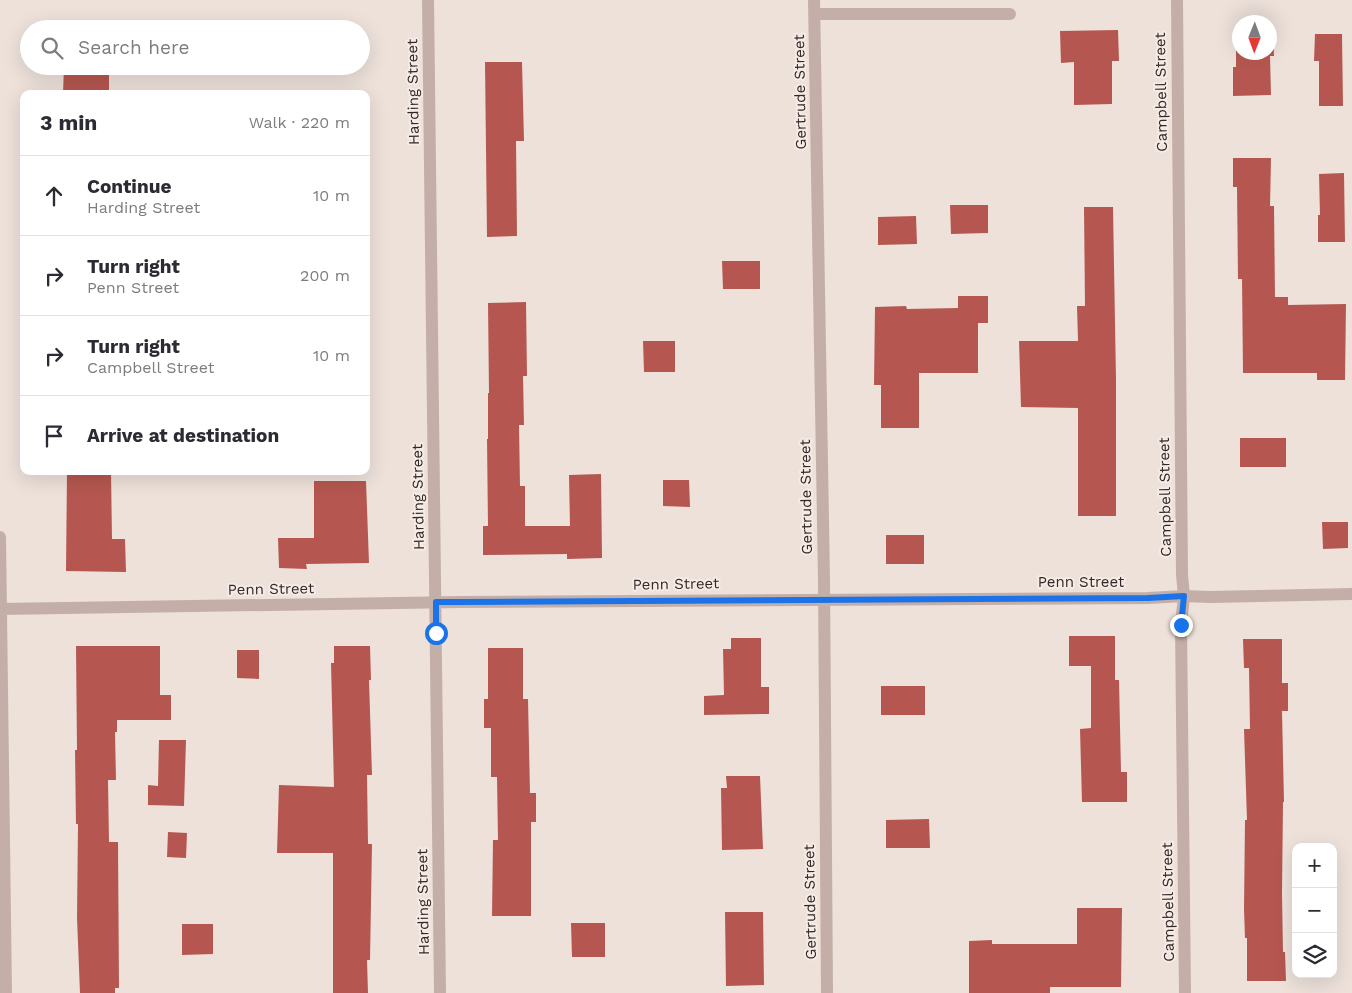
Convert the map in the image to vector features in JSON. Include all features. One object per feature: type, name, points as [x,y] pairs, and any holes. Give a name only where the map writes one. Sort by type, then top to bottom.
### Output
[{"type":"street","name":"Harding Street","points":[[428,0],[440,993]]},
{"type":"street","name":"Gertrude Street","points":[[814,0],[824,599],[827,993]]},
{"type":"street","name":"Campbell Street","points":[[1177,0],[1182,575],[1184,596],[1181,625],[1185,993]]},
{"type":"street","points":[[815,14],[1010,14]]},
{"type":"street","points":[[0,537],[6,993]]},
{"type":"street","name":"Penn Street","points":[[0,609],[436,602],[1138,598],[1352,594]]},
{"type":"building","points":[[1118,30],[1119,61],[1112,61],[1112,104],[1074,105],[1074,62],[1061,63],[1060,31]]},
{"type":"building","points":[[1315,34],[1342,34],[1343,106],[1319,106],[1319,61],[1314,61]]},
{"type":"building","points":[[1236,60],[1270,60],[1271,95],[1233,96],[1233,67],[1236,67]]},
{"type":"building","points":[[485,62],[522,62],[524,141],[516,141],[517,236],[487,237]]},
{"type":"building","points":[[64,75],[109,75],[109,90],[63,90]]},
{"type":"building","points":[[1233,158],[1271,158],[1270,206],[1274,206],[1275,297],[1288,297],[1288,305],[1346,304],[1345,380],[1317,380],[1317,373],[1243,373],[1242,279],[1238,279],[1237,187],[1233,187]]},
{"type":"building","points":[[1344,173],[1345,242],[1318,242],[1318,215],[1320,215],[1319,174]]},
{"type":"building","points":[[950,205],[988,205],[988,233],[951,234]]},
{"type":"building","points":[[1084,207],[1113,207],[1116,516],[1078,516],[1078,408],[1021,407],[1019,341],[1078,341],[1077,306],[1085,306]]},
{"type":"building","points":[[916,216],[917,244],[878,245],[878,217]]},
{"type":"building","points":[[722,261],[760,261],[760,289],[723,289]]},
{"type":"building","points":[[958,296],[988,296],[988,323],[978,323],[978,373],[919,373],[919,428],[881,428],[881,385],[874,385],[875,307],[906,306],[907,309],[958,308]]},
{"type":"building","points":[[526,302],[527,376],[523,376],[524,425],[519,425],[520,486],[525,486],[525,526],[570,526],[569,475],[601,474],[602,558],[567,559],[567,554],[483,555],[483,526],[488,526],[488,303]]},
{"type":"building","points":[[643,341],[675,341],[675,372],[644,372]]},
{"type":"building","points":[[1240,438],[1286,438],[1286,467],[1240,467]]},
{"type":"building","points":[[67,475],[111,475],[112,539],[125,539],[126,572],[66,571]]},
{"type":"building","points":[[663,480],[689,480],[690,507],[663,506]]},
{"type":"building","points":[[314,481],[366,481],[369,563],[306,564],[307,569],[279,568],[278,538],[314,538]]},
{"type":"building","points":[[1322,522],[1348,522],[1348,548],[1323,549]]},
{"type":"building","points":[[886,535],[924,535],[924,564],[886,564]]},
{"type":"building","points":[[1069,636],[1115,636],[1115,680],[1119,680],[1121,772],[1127,772],[1127,802],[1082,802],[1080,729],[1091,728],[1091,666],[1069,666]]},
{"type":"building","points":[[731,638],[761,638],[761,687],[769,687],[769,714],[704,715],[704,696],[724,695],[723,649],[731,649]]},
{"type":"building","points":[[1243,639],[1282,639],[1282,683],[1288,683],[1288,711],[1282,711],[1284,802],[1282,893],[1283,952],[1285,952],[1286,981],[1247,981],[1247,938],[1245,938],[1244,909],[1245,820],[1247,820],[1244,729],[1250,729],[1249,668],[1244,668]]},
{"type":"building","points":[[76,646],[160,646],[160,695],[171,695],[171,720],[117,720],[117,732],[115,732],[116,780],[108,780],[109,842],[118,842],[119,988],[115,988],[115,993],[80,993],[75,750],[77,750]]},
{"type":"building","points":[[334,646],[370,646],[371,680],[369,680],[372,775],[367,775],[368,844],[372,844],[370,960],[367,960],[368,993],[333,993],[333,853],[277,853],[279,785],[334,787],[331,663],[334,663]]},
{"type":"building","points":[[488,648],[523,648],[523,699],[528,699],[530,793],[536,793],[536,822],[531,822],[531,916],[492,916],[493,840],[498,840],[497,777],[491,777],[491,728],[484,728],[484,699],[488,699]]},
{"type":"building","points":[[237,650],[259,650],[259,679],[237,678]]},
{"type":"building","points":[[881,686],[925,686],[925,715],[881,715]]},
{"type":"building","points":[[159,740],[186,740],[184,806],[148,805],[148,785],[158,786]]},
{"type":"building","points":[[726,776],[760,776],[763,849],[722,850],[721,788],[727,788]]},
{"type":"building","points":[[929,819],[930,848],[886,848],[886,820]]},
{"type":"building","points":[[168,832],[187,833],[186,858],[167,857]]},
{"type":"building","points":[[1077,908],[1122,908],[1121,987],[1050,987],[1050,993],[969,993],[969,941],[992,940],[992,944],[1077,944]]},
{"type":"building","points":[[725,912],[763,912],[764,985],[726,986]]},
{"type":"building","points":[[571,923],[605,923],[605,957],[572,957]]},
{"type":"building","points":[[182,924],[213,924],[213,954],[182,955]]},
{"type":"route","points":[[436,633],[436,602],[1148,598],[1184,596],[1181,625]]}]
